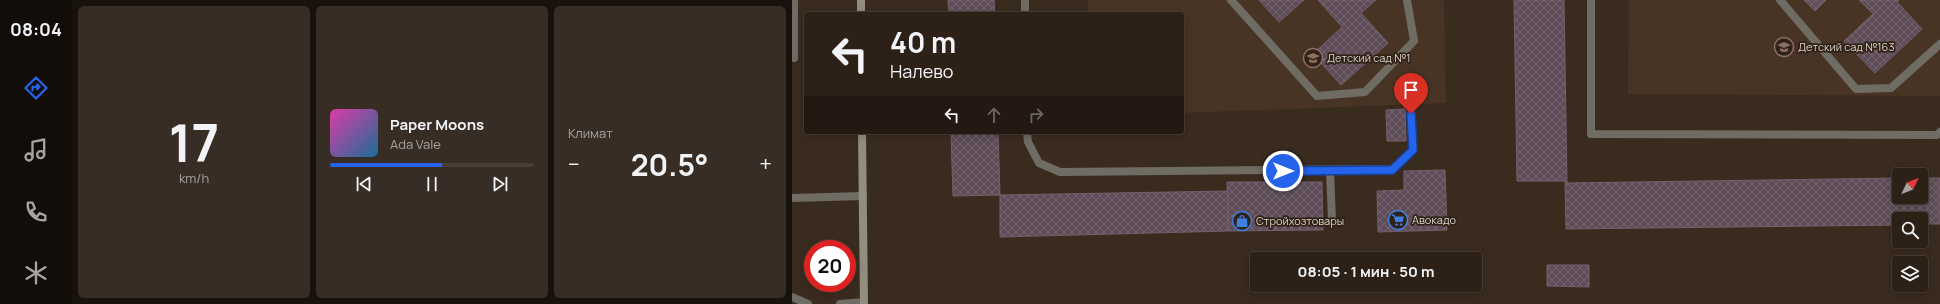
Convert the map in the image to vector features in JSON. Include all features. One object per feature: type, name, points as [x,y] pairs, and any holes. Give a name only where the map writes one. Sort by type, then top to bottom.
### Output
[{"type":"main road","points":[[861,0],[861,12]]},
{"type":"main road","points":[[862,134],[864,303]]},
{"type":"lane","points":[[794,0],[794,58]]},
{"type":"lane","points":[[1025,0],[1026,12]]},
{"type":"lane","points":[[1231,0],[1317,96],[1365,92],[1414,41],[1407,0]]},
{"type":"lane","points":[[1591,0],[1591,134],[1936,135],[1940,132]]},
{"type":"lane","points":[[1780,0],[1856,89],[1891,88],[1940,44]]},
{"type":"lane","points":[[1028,134],[1028,142],[1039,163],[1060,172],[1392,170],[1413,150],[1411,114]]},
{"type":"lane","points":[[1330,171],[1332,220]]},
{"type":"lane","points":[[792,198],[863,196]]},
{"type":"lane","points":[[792,297],[808,304]]},
{"type":"lane","points":[[840,304],[864,303]]},
{"type":"shaded area","name":"Детский сад №1","points":[[1088,0],[1444,0],[1446,103],[1184,113],[1184,12],[1088,12]]},
{"type":"shaded area","name":"Детский сад №163","points":[[1629,0],[1940,0],[1940,96],[1628,94]]},
{"type":"building","points":[[948,0],[994,0],[995,12],[949,12]]},
{"type":"building","points":[[1259,0],[1304,0],[1279,22]]},
{"type":"building","points":[[1318,0],[1376,0],[1361,13],[1388,43],[1341,85],[1313,54],[1342,27]]},
{"type":"building","points":[[1514,0],[1564,0],[1567,183],[1892,178],[1892,204],[1928,204],[1928,178],[1940,178],[1940,224],[1928,224],[1928,212],[1892,212],[1892,225],[1566,229],[1565,181],[1517,181]]},
{"type":"building","points":[[1804,0],[1826,0],[1815,11]]},
{"type":"building","points":[[1859,0],[1899,0],[1897,2],[1922,29],[1875,73],[1844,41],[1873,14]]},
{"type":"building","points":[[1405,109],[1406,141],[1387,141],[1386,110]]},
{"type":"building","points":[[951,134],[998,134],[1000,195],[953,196]]},
{"type":"building","points":[[1445,170],[1447,230],[1378,232],[1377,191],[1404,190],[1404,171]]},
{"type":"building","points":[[1227,182],[1322,182],[1323,230],[1228,231]]},
{"type":"building","points":[[1228,191],[1228,231],[1000,237],[1000,195]]},
{"type":"building","points":[[1547,265],[1589,265],[1589,287],[1547,286]]},
{"type":"place","name":"Детский сад №163","points":[[1784,47]]},
{"type":"place","name":"Детский сад №1","points":[[1313,58]]},
{"type":"place","name":"Авокадо","points":[[1398,220]]},
{"type":"place","name":"Стройхозтовары","points":[[1242,221]]},
{"type":"route","points":[[1283,171],[1392,170],[1413,150],[1411,114]]}]
